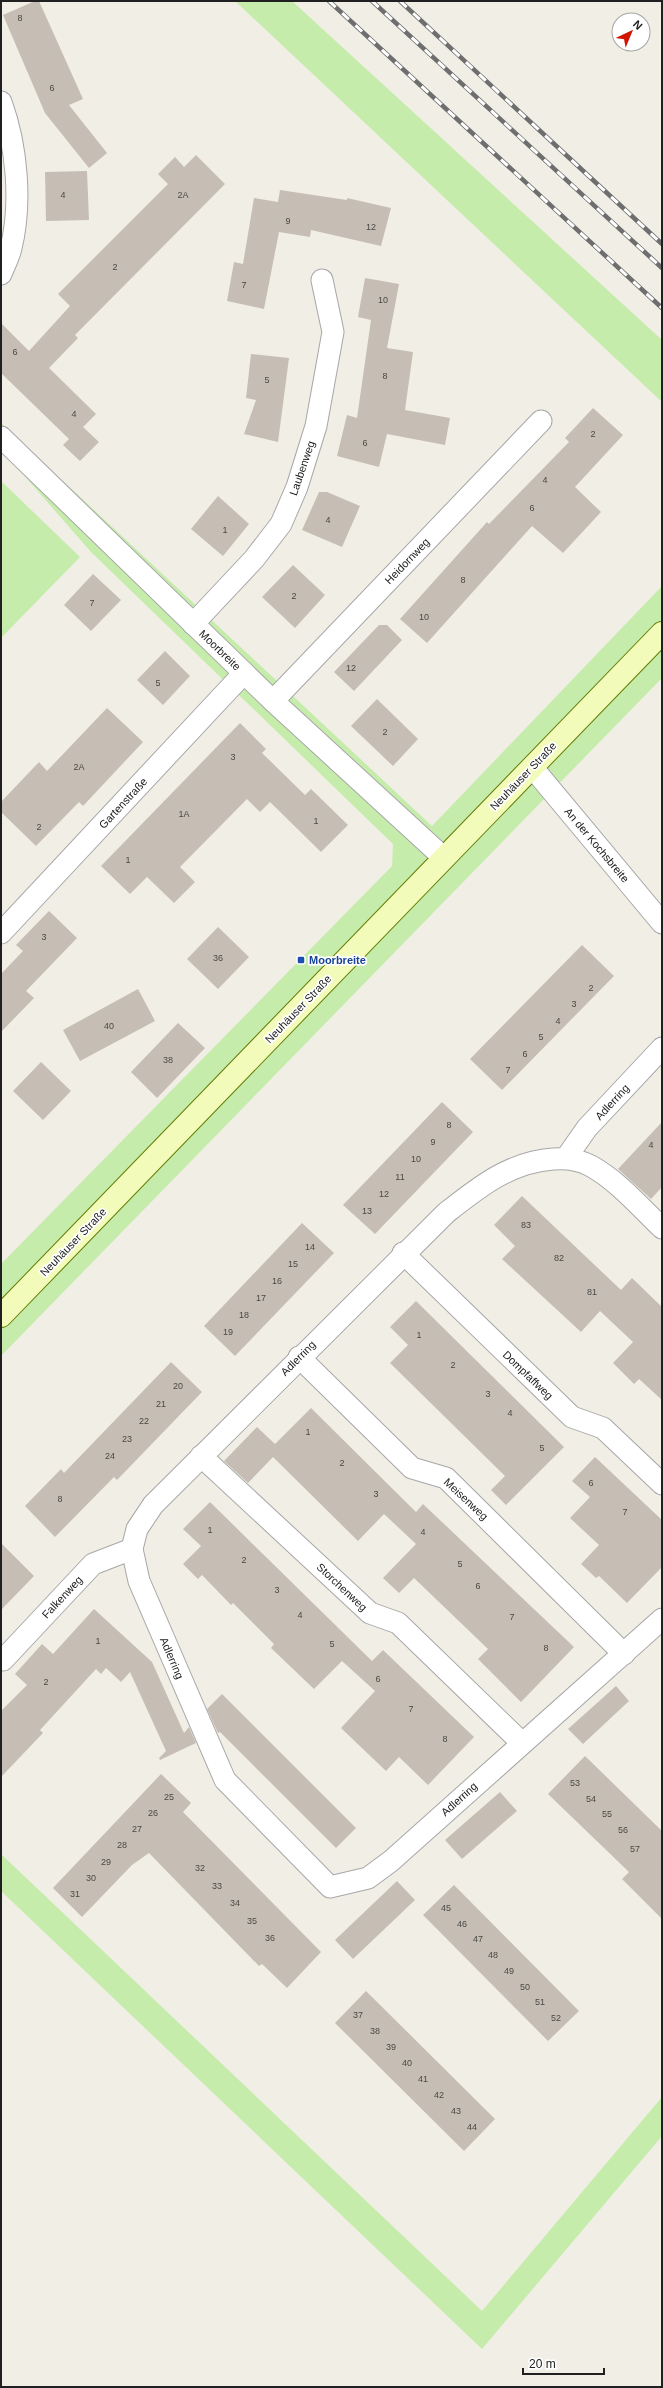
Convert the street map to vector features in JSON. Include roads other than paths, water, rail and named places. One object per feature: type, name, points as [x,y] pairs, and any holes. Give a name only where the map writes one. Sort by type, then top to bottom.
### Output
[{"type":"main road","name":"Neuhäuser Straße","points":[[1,1316],[662,633]]},
{"type":"street","points":[[1,102],[13,150],[17,206],[11,249],[1,274]]},
{"type":"street","name":"Laubenweg","points":[[193,624],[254,559],[281,524],[297,487],[316,426],[333,332],[322,280]]},
{"type":"street","name":"Heidornweg","points":[[273,701],[541,421]]},
{"type":"street","name":"Moorbreite","points":[[1,437],[273,701],[444,858]]},
{"type":"street","name":"Gartenstraße","points":[[1,933],[244,673]]},
{"type":"street","name":"An der Kochsbreite","points":[[532,767],[662,923]]},
{"type":"street","name":"Adlerring","points":[[566,1158],[587,1128],[662,1048]]},
{"type":"street","name":"Adlerring","points":[[662,1228],[613,1181],[590,1165],[566,1158],[534,1160],[506,1171],[446,1213],[403,1253],[152,1505],[137,1529],[132,1549],[139,1582],[225,1780],[330,1887],[368,1878],[391,1861],[662,1619]]},
{"type":"street","name":"Dompfaffweg","points":[[403,1253],[572,1417],[603,1428],[662,1484]]},
{"type":"street","name":"Meisenweg","points":[[299,1357],[412,1468],[446,1478],[624,1654]]},
{"type":"street","name":"Storchenweg","points":[[201,1456],[370,1613],[398,1623],[522,1743]]},
{"type":"street","name":"Falkenweg","points":[[3,1660],[93,1564],[132,1549]]},
{"type":"railway","points":[[329,1],[662,308]]},
{"type":"railway","points":[[372,1],[662,268]]},
{"type":"railway","points":[[400,1],[662,244]]},
{"type":"place","name":"Moorbreite","points":[[301,960]]}]
